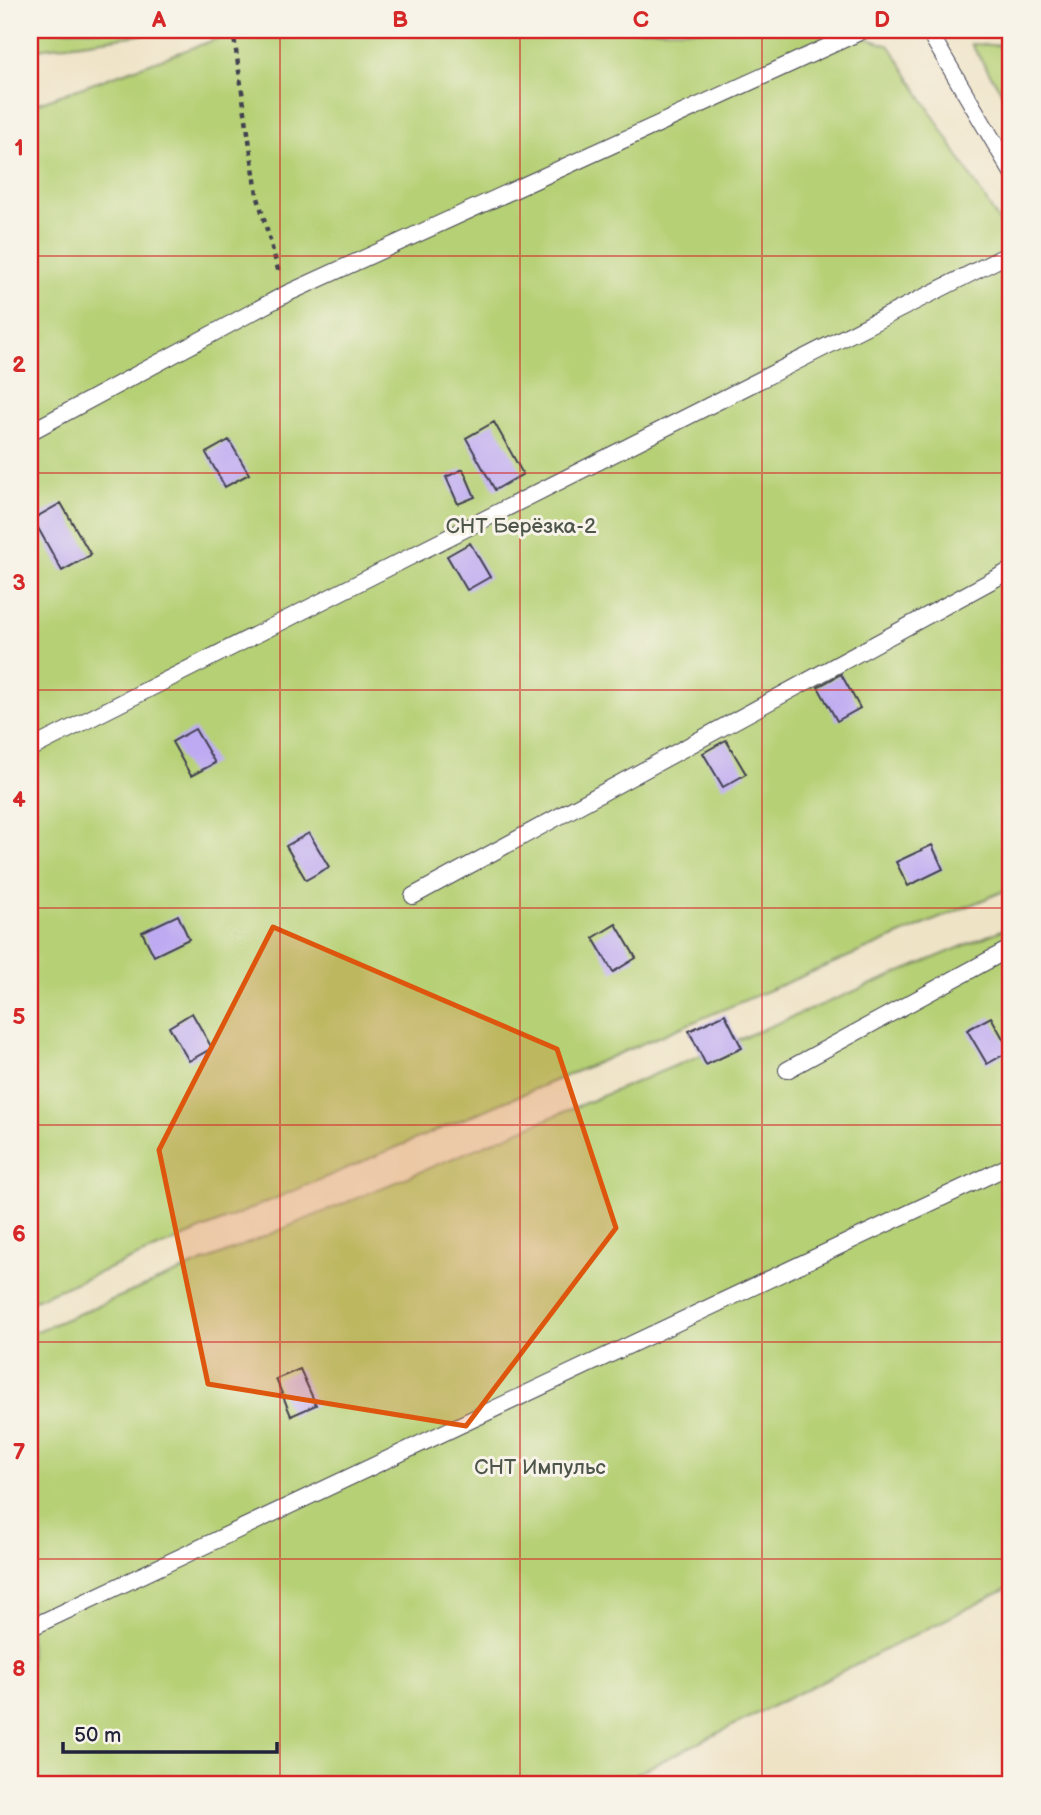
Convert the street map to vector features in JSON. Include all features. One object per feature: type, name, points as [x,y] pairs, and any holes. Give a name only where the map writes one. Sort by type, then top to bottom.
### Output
[{"type":"lane","points":[[30,432],[286,294],[864,30]]},
{"type":"lane","points":[[928,30],[1011,171]]},
{"type":"lane","points":[[30,749],[1011,253]]},
{"type":"lane","points":[[413,896],[1011,570]]},
{"type":"lane","points":[[787,1070],[1011,948]]},
{"type":"lane","points":[[30,1629],[1011,1165]]},
{"type":"path","points":[[233,30],[257,194],[286,294]]},
{"type":"highlighted area","points":[[273,927],[557,1049],[616,1228],[466,1426],[208,1384],[159,1150]]},
{"type":"green space","points":[[30,30],[176,30],[30,50]]},
{"type":"green space","name":"СНТ Берёзка-2","points":[[242,30],[842,30],[890,46],[1011,241],[1011,888],[30,1302],[30,106]]},
{"type":"green space","points":[[971,44],[1011,46],[1011,107]]},
{"type":"green space","name":"СНТ Импульс","points":[[1011,926],[1011,1587],[614,1785],[30,1785],[30,1334]]},
{"type":"building","points":[[494,422],[523,474],[495,490],[466,438]]},
{"type":"building","points":[[229,440],[249,474],[225,487],[206,453]]},
{"type":"building","points":[[463,469],[475,497],[458,504],[446,477]]},
{"type":"building","points":[[61,503],[91,555],[62,571],[33,519]]},
{"type":"building","points":[[470,543],[490,577],[467,590],[447,556]]},
{"type":"building","points":[[841,674],[860,708],[837,721],[818,687]]},
{"type":"building","points":[[195,729],[215,763],[191,776],[172,742]]},
{"type":"building","points":[[726,740],[746,774],[723,787],[703,753]]},
{"type":"building","points":[[309,833],[329,867],[306,880],[286,846]]},
{"type":"building","points":[[932,845],[943,869],[908,886],[896,862]]},
{"type":"building","points":[[178,915],[189,939],[154,956],[142,932]]},
{"type":"building","points":[[616,924],[636,958],[613,972],[593,938]]},
{"type":"building","points":[[192,1013],[212,1048],[189,1061],[169,1027]]},
{"type":"building","points":[[725,1014],[742,1048],[706,1065],[689,1031]]},
{"type":"building","points":[[991,1017],[1010,1051],[987,1064],[967,1030]]},
{"type":"building","points":[[300,1369],[316,1405],[291,1416],[276,1379]]}]
